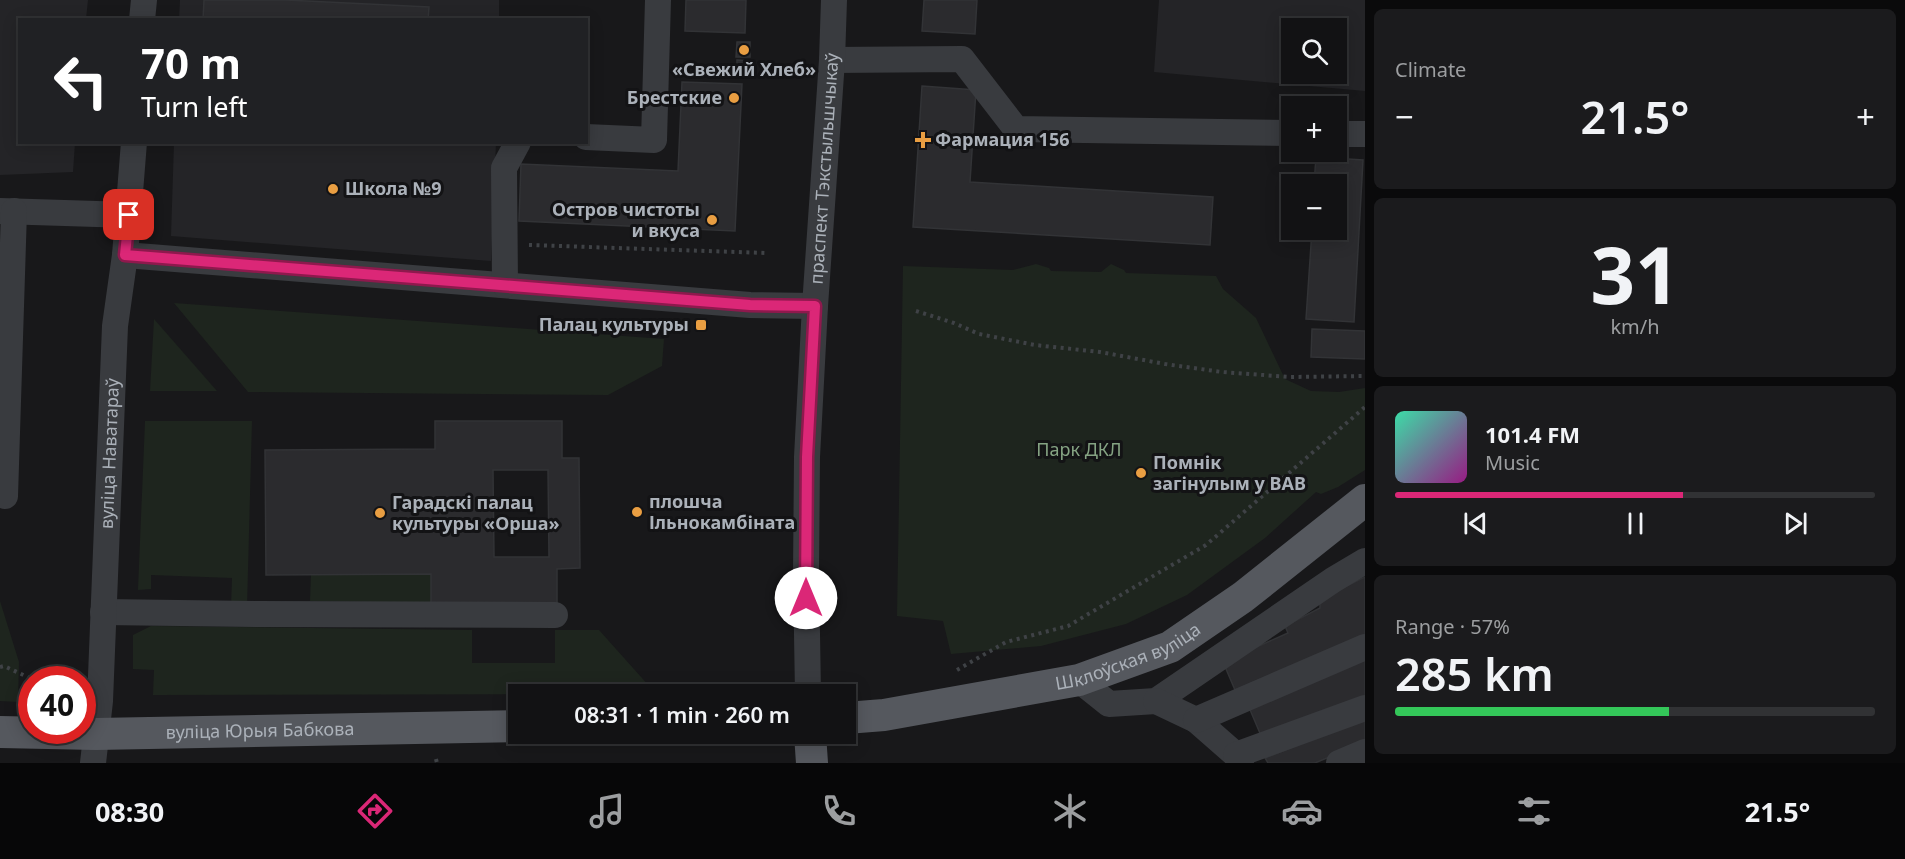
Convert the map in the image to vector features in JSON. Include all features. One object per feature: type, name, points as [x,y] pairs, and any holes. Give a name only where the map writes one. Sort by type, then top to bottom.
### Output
[{"type":"main road","name":"Шклоўская вуліца","points":[[856,717],[884,715],[1079,680],[1170,648],[1243,597],[1365,500]]},
{"type":"main road","name":"вуліца Юрыя Бабкова","points":[[0,732],[94,749],[508,727]]},
{"type":"main road","points":[[811,744],[812,763]]},
{"type":"street","points":[[142,18],[144,0]]},
{"type":"street","points":[[588,137],[654,140],[658,0]]},
{"type":"street","name":"праспект Тэкстыльшчыкаў","points":[[808,684],[807,457],[834,0]]},
{"type":"street","points":[[832,60],[962,59],[1016,129],[1281,133]]},
{"type":"street","points":[[1347,134],[1365,134]]},
{"type":"street","name":"вуліца Наватараў","points":[[94,749],[100,701],[115,326],[125,255],[134,144]]},
{"type":"street","points":[[505,285],[504,168],[517,144]]},
{"type":"street","points":[[5,496],[7,211],[129,215]]},
{"type":"street","points":[[125,255],[750,305],[815,306]]},
{"type":"street","points":[[1156,701],[1333,580],[1365,561]]},
{"type":"street","points":[[104,612],[555,615]]},
{"type":"street","points":[[1196,720],[1365,646]]},
{"type":"street","points":[[1079,680],[1109,704],[1156,701],[1196,720],[1238,759],[1365,708]]},
{"type":"path","points":[[504,244],[766,253]]},
{"type":"path","points":[[916,310],[980,334],[1035,345],[1100,352],[1222,372],[1290,377],[1365,376]]},
{"type":"path","points":[[957,670],[1006,642],[1068,626],[1206,545],[1365,407]]},
{"type":"path","points":[[0,667],[4,666],[18,673]]},
{"type":"shaded area","points":[[0,0],[88,0],[86,18],[18,18],[18,144],[75,144],[73,172],[0,175]]},
{"type":"shaded area","points":[[180,0],[499,0],[499,18],[179,18]]},
{"type":"shaded area","points":[[1159,0],[1365,0],[1365,91],[1287,84],[1347,84],[1347,18],[1281,18],[1281,83],[1154,72]]},
{"type":"shaded area","name":"Школа №9","points":[[174,144],[496,144],[491,261],[171,236]]},
{"type":"green space","name":"Парк ДКЛ","points":[[1036,264],[1049,268],[1051,271],[1101,272],[1111,264],[1126,273],[1216,276],[1223,289],[1256,318],[1285,379],[1311,391],[1339,392],[1365,388],[1365,470],[1338,487],[1321,494],[1316,492],[1265,538],[1187,595],[1126,624],[1041,646],[951,654],[943,621],[897,616],[903,266],[1013,270]]},
{"type":"green space","points":[[174,303],[664,339],[662,366],[608,395],[248,392]]},
{"type":"green space","points":[[154,319],[217,391],[150,391]]},
{"type":"green space","points":[[145,421],[252,421],[247,607],[231,607],[232,578],[151,575],[151,589],[138,590]]},
{"type":"green space","points":[[311,574],[431,574],[431,603],[310,601]]},
{"type":"green space","points":[[0,601],[19,662],[18,702],[0,701]]},
{"type":"green space","points":[[151,626],[472,630],[472,663],[555,663],[555,630],[599,630],[647,684],[508,684],[508,694],[153,695],[154,670],[133,669],[133,635]]},
{"type":"building","points":[[204,0],[286,0],[429,7],[428,18],[203,18]]},
{"type":"building","points":[[686,0],[746,0],[745,33],[685,31]]},
{"type":"building","points":[[924,0],[977,0],[975,34],[922,31]]},
{"type":"building","points":[[737,42],[750,42],[750,57],[736,57]]},
{"type":"building","points":[[737,60],[750,61],[750,76],[737,75]]},
{"type":"building","points":[[682,82],[742,84],[735,231],[519,221],[521,164],[678,171]]},
{"type":"building","points":[[922,86],[976,90],[970,182],[1213,197],[1210,245],[913,227]]},
{"type":"building","points":[[1363,160],[1354,322],[1306,319],[1311,240],[1347,240],[1347,174],[1315,174],[1316,162]]},
{"type":"building","points":[[1312,329],[1365,331],[1365,359],[1311,357]]},
{"type":"building","name":"Гарадскі палац культуры «Орша»","points":[[435,421],[562,421],[562,458],[579,458],[580,568],[557,569],[557,603],[431,603],[431,574],[266,575],[265,450],[435,449]],"holes":[[[493,470],[548,470],[549,557],[494,557]]]},
{"type":"building","points":[[1365,577],[1365,635],[1235,690],[1223,662],[1288,633],[1285,626],[1320,608],[1320,599]]},
{"type":"building","points":[[1365,656],[1365,697],[1262,738],[1248,705]]},
{"type":"building","points":[[1365,719],[1365,742],[1315,763],[1268,763],[1265,758]]},
{"type":"place","name":"«Свежий Хлеб»","points":[[744,50]]},
{"type":"place","name":"Брестские","points":[[734,98]]},
{"type":"place","name":"Фармация 156","points":[[923,140]]},
{"type":"place","name":"Школа №9","points":[[333,189]]},
{"type":"place","name":"Остров чистоты и вкуса","points":[[712,220]]},
{"type":"place","name":"Палац культуры","points":[[701,325]]},
{"type":"place","name":"Помнік загінулым у ВАВ","points":[[1141,473]]},
{"type":"place","name":"плошча Ільнокамбіната","points":[[637,512]]},
{"type":"place","name":"Гарадскі палац культуры «Орша»","points":[[380,513]]},
{"type":"route","points":[[129,215],[125,255],[750,305],[815,306],[807,457],[806,598]]}]
